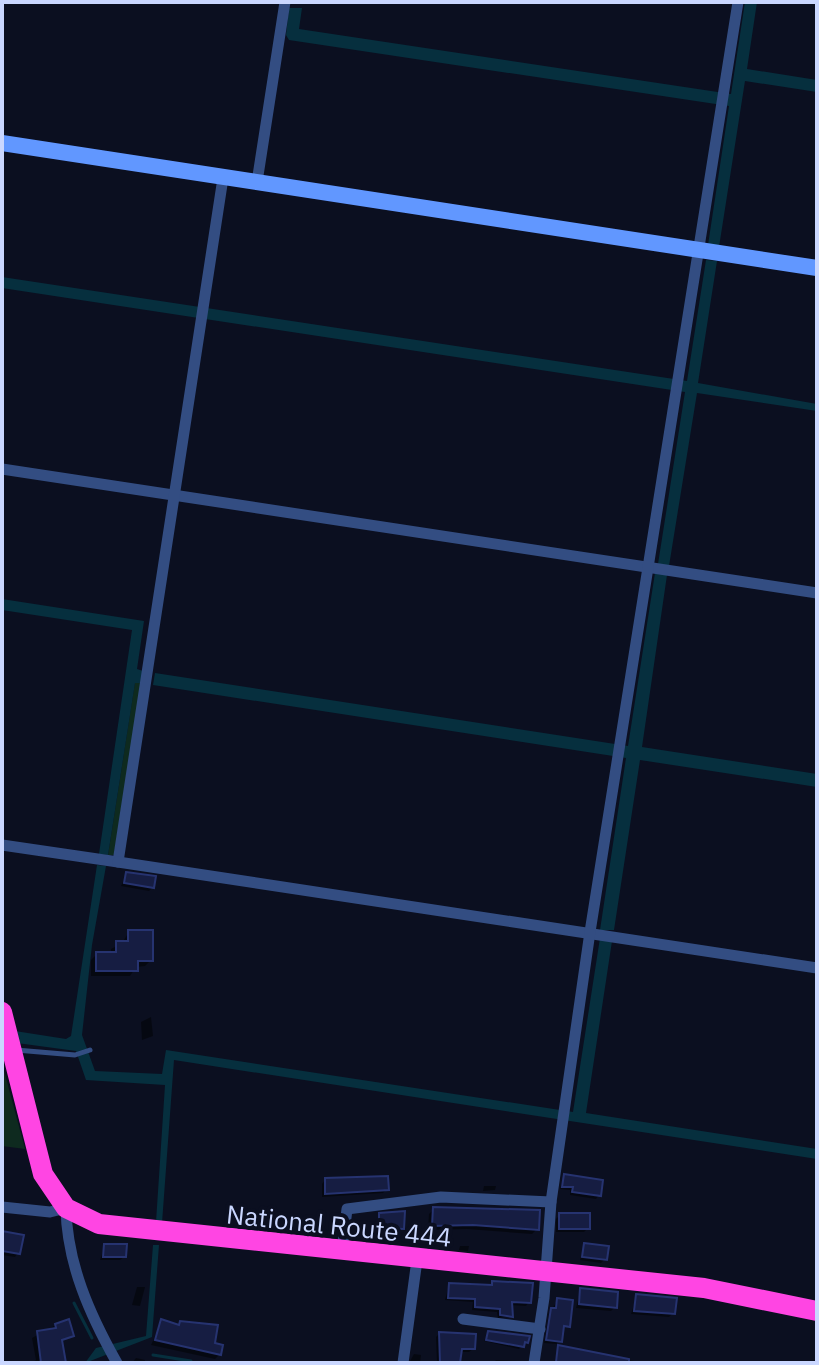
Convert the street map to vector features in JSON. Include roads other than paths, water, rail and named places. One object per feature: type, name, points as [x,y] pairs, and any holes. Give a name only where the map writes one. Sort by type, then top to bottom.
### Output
[{"type":"highway","points":[[2,1012],[43,1174],[66,1208]]},
{"type":"highway","name":"National Route 444","points":[[66,1208],[99,1224],[130,1230],[704,1288],[817,1311]]},
{"type":"street","points":[[257,182],[285,2]]},
{"type":"street","points":[[534,1363],[546,1273],[551,1202],[590,932],[738,2]]},
{"type":"street","points":[[2,143],[817,268]]},
{"type":"street","points":[[118,862],[223,178]]},
{"type":"street","points":[[2,469],[817,593]]},
{"type":"street","points":[[2,845],[817,968]]},
{"type":"street","points":[[342,1252],[347,1209],[441,1197],[551,1202]]},
{"type":"street","points":[[2,1207],[50,1212],[66,1208],[66,1231],[77,1276],[91,1317],[112,1354]]},
{"type":"street","points":[[403,1363],[417,1260]]},
{"type":"street","points":[[463,1319],[540,1329]]},
{"type":"lane","points":[[12,1050],[75,1055],[90,1050]]},
{"type":"water","points":[[745,2],[757,2],[747,69],[817,80],[817,92],[745,81],[719,247],[708,245],[729,106],[289,40],[286,35],[289,8],[302,8],[299,29],[731,94]]},
{"type":"water","points":[[706,260],[717,261],[698,383],[817,404],[817,411],[697,393],[669,566],[658,564],[685,392],[2,288],[2,277],[687,381]]},
{"type":"water","points":[[655,573],[667,575],[642,747],[817,774],[817,787],[640,760],[614,930],[600,930],[626,758],[153,685],[155,673],[628,746]]},
{"type":"water","points":[[2,599],[144,621],[137,669],[143,671],[141,683],[135,683],[108,855],[99,854],[132,630],[2,610]]},
{"type":"water","points":[[97,865],[106,866],[92,945],[82,1035],[95,1071],[162,1074],[166,1050],[573,1112],[600,938],[612,941],[586,1113],[817,1149],[817,1159],[174,1060],[162,1223],[156,1222],[165,1085],[86,1080],[76,1051],[17,1043],[15,1031],[66,1039],[71,1036]]},
{"type":"water","points":[[153,1245],[159,1245],[152,1337],[85,1363],[96,1348],[146,1336]]},
{"type":"waterway","points":[[74,1303],[92,1338]]},
{"type":"waterway","points":[[153,1355],[191,1361]]}]
